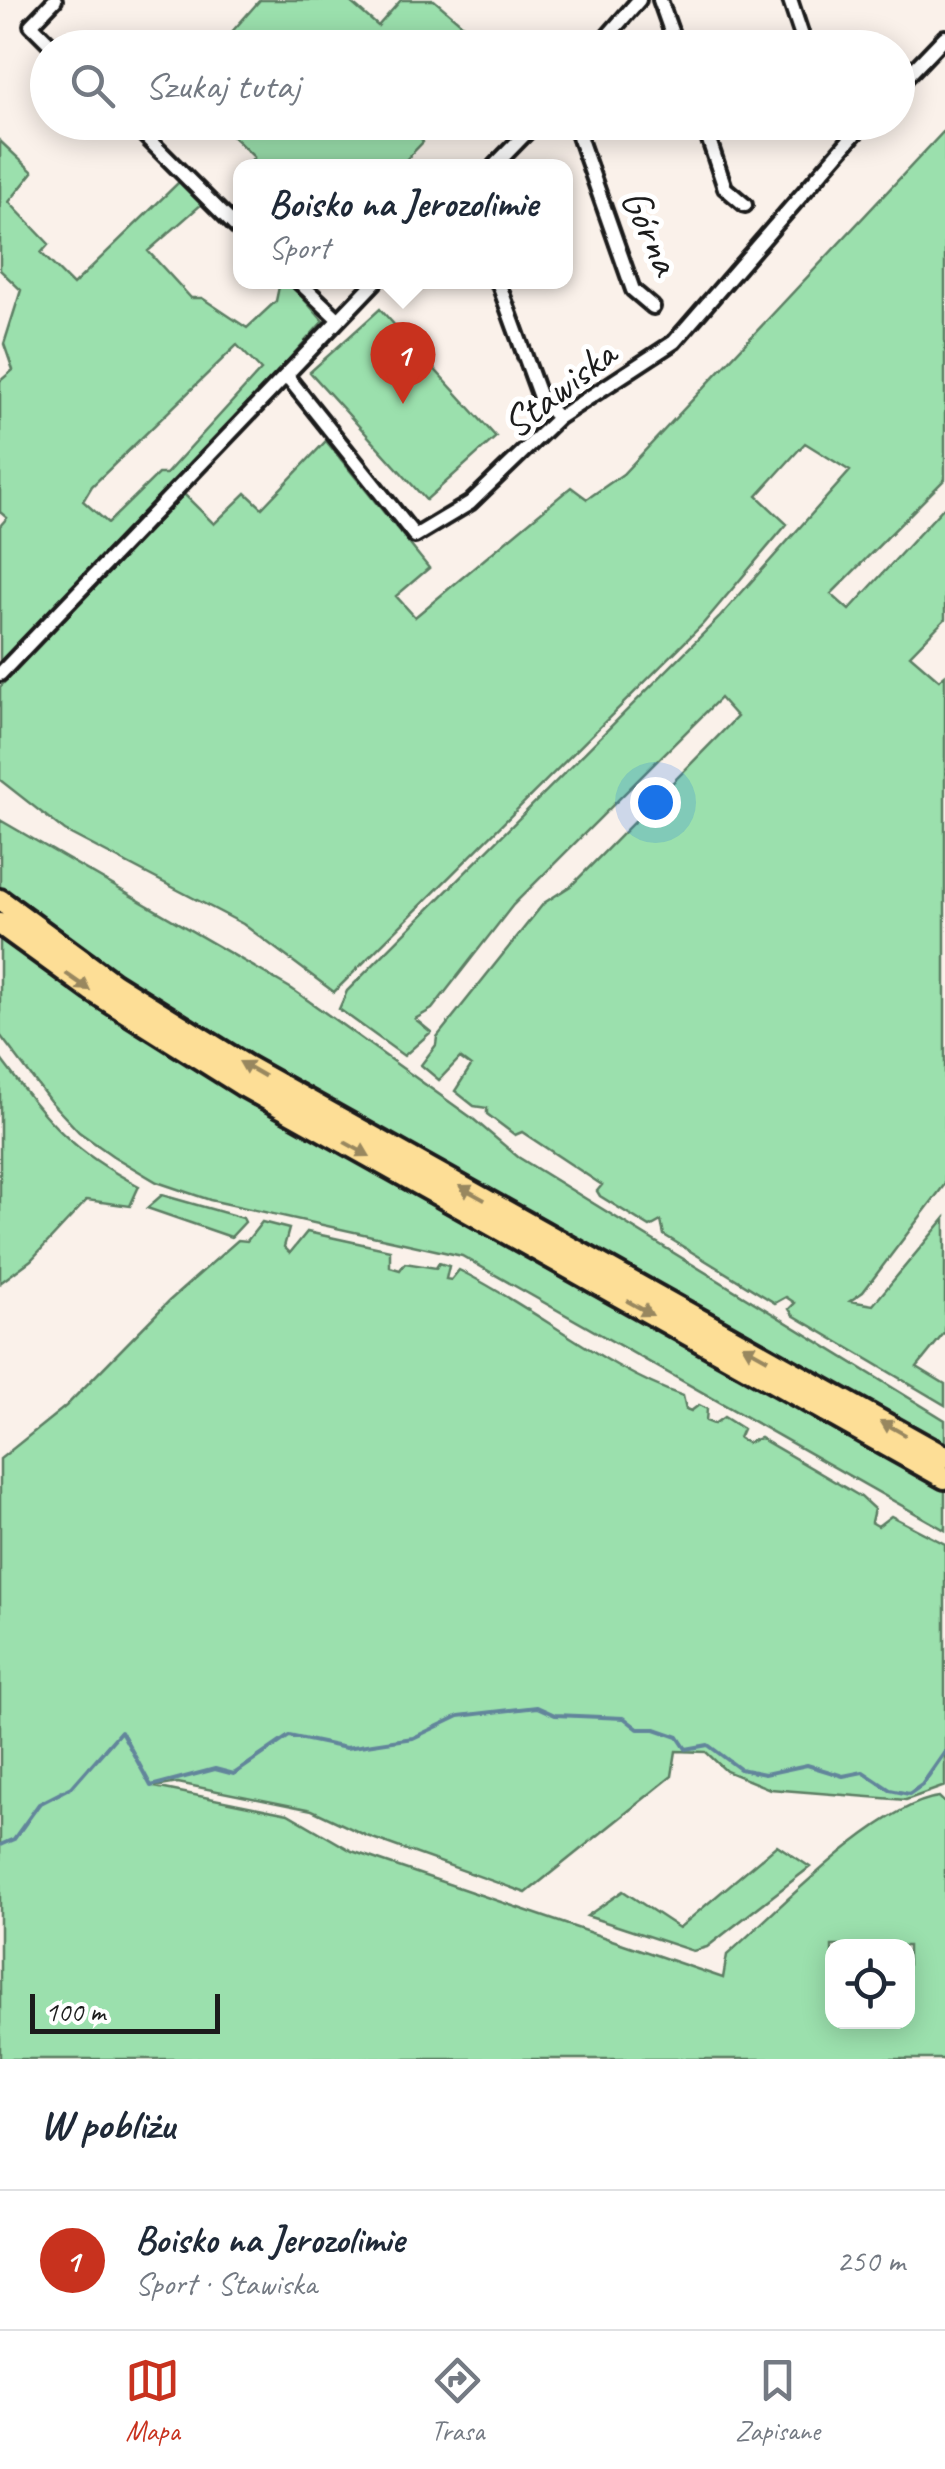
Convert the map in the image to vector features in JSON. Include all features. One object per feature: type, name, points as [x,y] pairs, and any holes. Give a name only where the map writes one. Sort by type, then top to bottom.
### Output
[{"type":"main road","points":[[0,900],[114,984],[229,1056],[945,1458]]},
{"type":"main road","points":[[0,924],[124,1012],[242,1085],[945,1478]]},
{"type":"street","points":[[36,30],[31,25],[55,0]]},
{"type":"street","points":[[613,30],[639,0]]},
{"type":"street","points":[[660,0],[671,30]]},
{"type":"street","points":[[790,0],[800,30]]},
{"type":"street","points":[[915,68],[945,37]]},
{"type":"street","points":[[149,140],[233,225]]},
{"type":"street","points":[[501,159],[519,140]]},
{"type":"street","name":"Górna","points":[[580,140],[633,290],[653,307]]},
{"type":"street","points":[[709,140],[726,188],[745,205]]},
{"type":"street","name":"Stawiska","points":[[286,375],[416,536],[470,503],[558,418],[674,342],[849,140]]},
{"type":"street","points":[[306,289],[336,318]]},
{"type":"street","points":[[0,674],[367,289]]},
{"type":"street","points":[[501,289],[536,388],[558,418]]},
{"type":"green space","points":[[260,0],[348,0],[378,26],[401,0],[434,0],[469,30],[233,30]]},
{"type":"green space","points":[[945,130],[945,479],[831,594],[849,610],[945,506],[945,619],[910,655],[939,680],[945,675],[945,1184],[863,1292],[850,1301],[873,1305],[945,1218],[945,1332],[917,1367],[945,1384],[945,1405],[793,1315],[789,1309],[795,1303],[786,1297],[775,1303],[664,1235],[661,1221],[650,1227],[600,1196],[597,1191],[602,1185],[522,1132],[515,1135],[487,1114],[487,1108],[474,1106],[455,1091],[471,1066],[460,1058],[439,1080],[421,1065],[436,1045],[437,1037],[544,903],[572,885],[737,717],[720,698],[513,905],[432,1009],[415,1019],[431,1032],[404,1056],[339,1009],[347,991],[719,618],[850,471],[805,443],[757,496],[787,524],[702,625],[334,992],[243,924],[65,831],[0,780],[0,687],[184,494],[214,524],[246,493],[262,508],[326,441],[429,568],[396,596],[415,617],[571,487],[587,499],[623,474]]},
{"type":"green space","points":[[236,140],[423,142],[407,159],[254,157]]},
{"type":"green space","points":[[0,141],[33,172],[9,202],[49,244],[41,253],[73,285],[180,181],[202,204],[148,251],[191,298],[202,298],[247,328],[276,301],[279,289],[295,289],[323,321],[215,442],[0,666],[0,526],[7,518],[0,512],[0,381],[13,370],[4,344],[21,290],[0,270]],"holes":[[[237,345],[261,370],[166,474],[158,474],[108,523],[83,501],[92,486]]]},
{"type":"green space","points":[[380,309],[496,437],[426,500],[310,372]]},
{"type":"green space","points":[[0,820],[292,989],[472,1118],[518,1157],[945,1420],[945,1448],[307,1092],[98,962],[0,889]]},
{"type":"green space","points":[[0,936],[94,1003],[227,1086],[945,1488],[945,1530],[462,1256],[210,1200],[157,1182],[113,1156],[79,1132],[50,1101],[0,1035]]},
{"type":"green space","points":[[0,1058],[60,1131],[94,1159],[139,1186],[130,1206],[87,1200],[31,1260],[0,1283]]},
{"type":"green space","points":[[162,1195],[243,1218],[245,1222],[231,1237],[147,1208]]},
{"type":"green space","points":[[262,1222],[289,1229],[284,1247],[290,1253],[307,1232],[390,1250],[390,1267],[400,1270],[405,1263],[436,1268],[439,1263],[449,1266],[446,1279],[451,1280],[459,1270],[626,1370],[683,1396],[686,1409],[691,1411],[699,1405],[707,1409],[706,1421],[714,1424],[724,1417],[743,1429],[739,1438],[747,1443],[760,1438],[861,1497],[874,1509],[871,1522],[878,1526],[891,1516],[945,1544],[945,1786],[906,1800],[770,1789],[726,1771],[706,1752],[676,1751],[672,1776],[526,1893],[367,1836],[312,1810],[178,1783],[155,1787],[288,1814],[352,1851],[723,1978],[727,1955],[829,1863],[887,1819],[939,1797],[945,1803],[945,2059],[0,2059],[0,1459],[66,1406],[169,1301],[238,1240],[247,1241]]},
{"type":"green space","points":[[777,1845],[810,1867],[707,1947],[693,1951],[587,1916],[623,1891],[679,1928]]},
{"type":"waterway","points":[[0,1845],[14,1839],[39,1804],[72,1787],[121,1731],[151,1786],[215,1769],[234,1774],[289,1736],[346,1748],[413,1738],[459,1716],[537,1707],[555,1715],[624,1718],[638,1729],[655,1729],[678,1737],[686,1749],[708,1745],[740,1769],[765,1774],[807,1765],[843,1776],[863,1772],[890,1790],[909,1794],[922,1785],[945,1752]]},
{"type":"place","name":"Boisko na Jerozolimie","points":[[403,404]]}]
